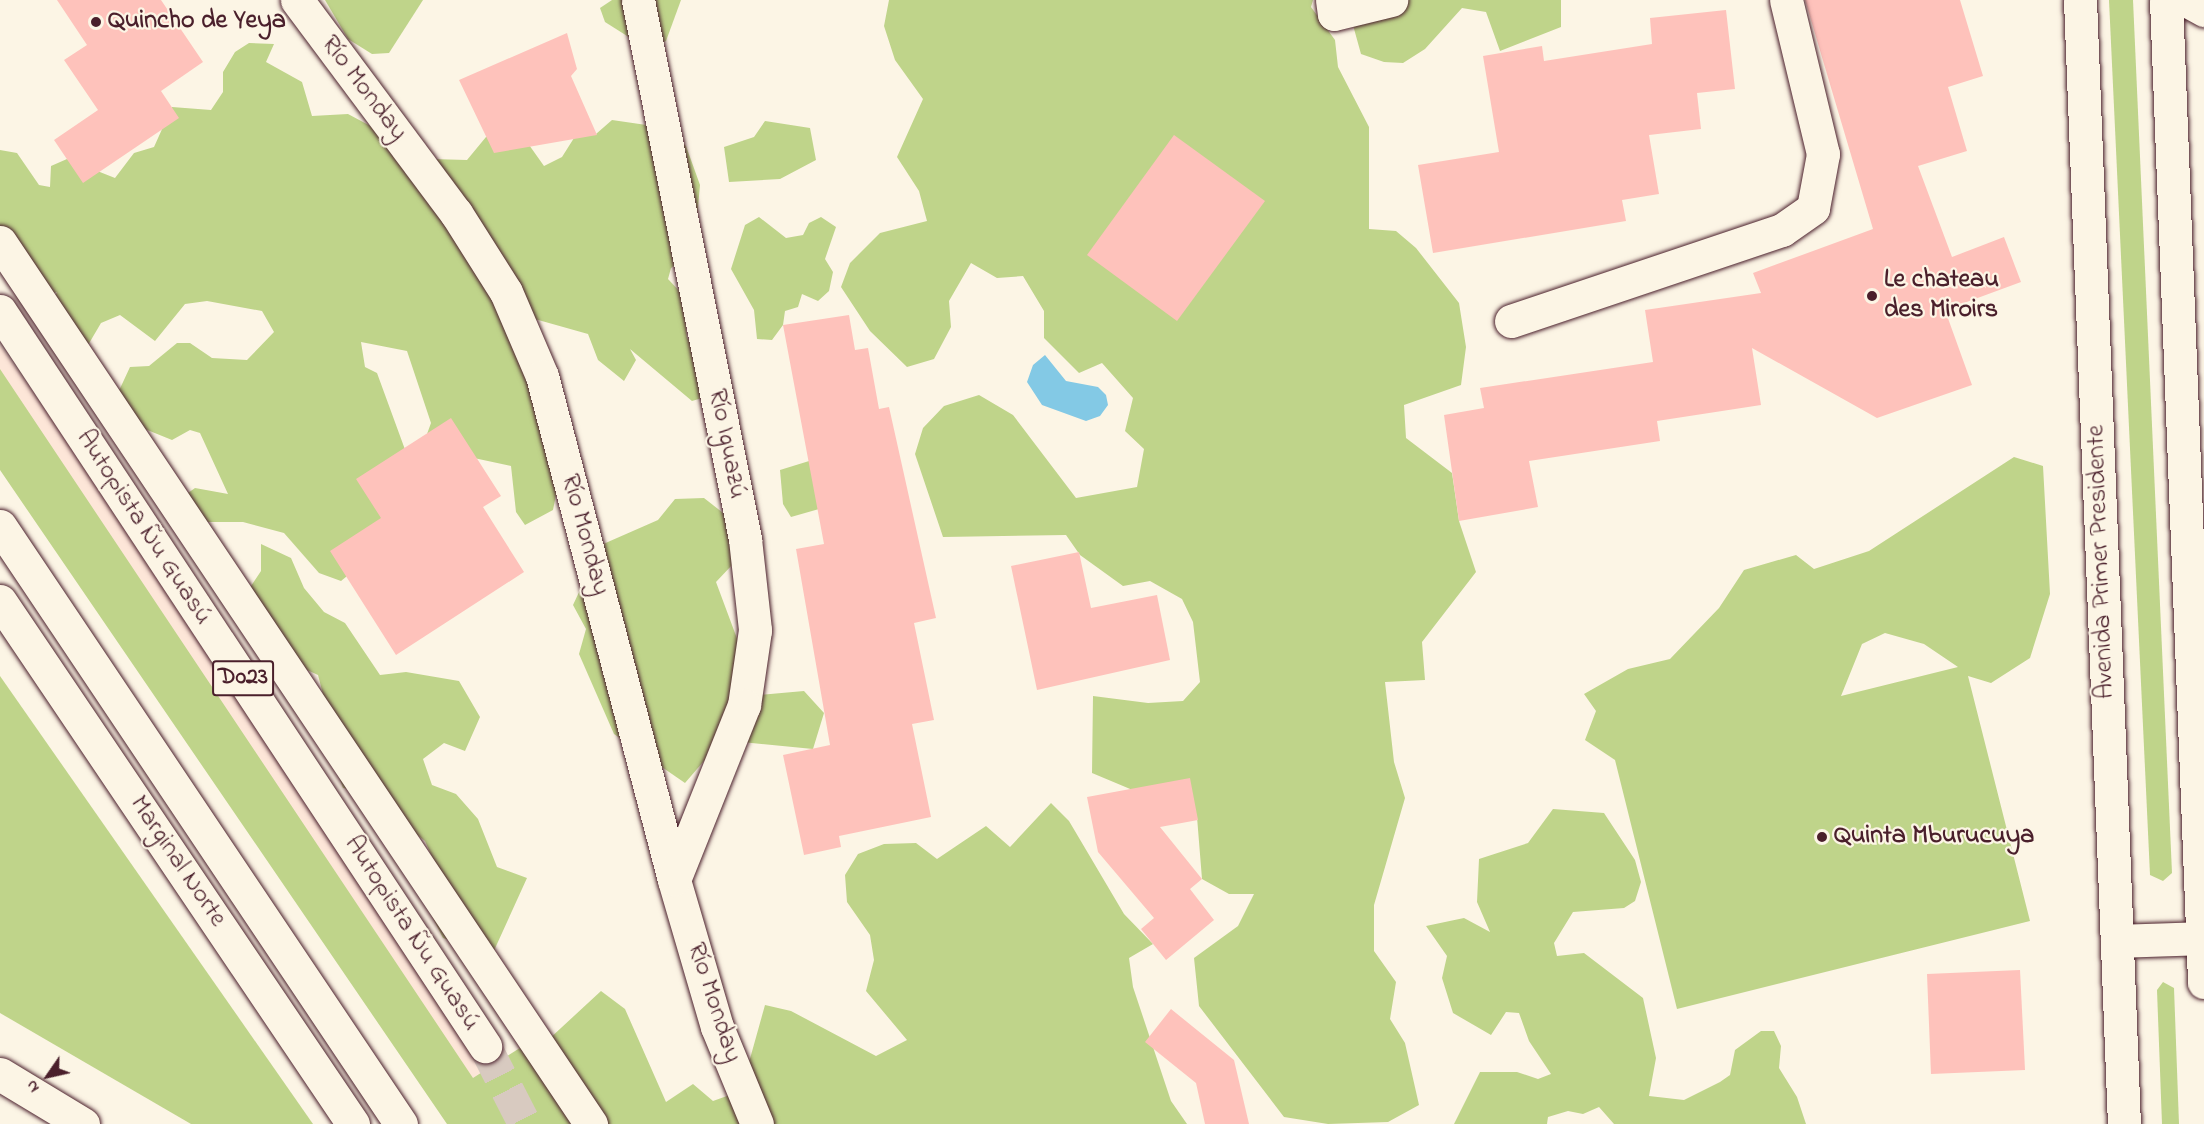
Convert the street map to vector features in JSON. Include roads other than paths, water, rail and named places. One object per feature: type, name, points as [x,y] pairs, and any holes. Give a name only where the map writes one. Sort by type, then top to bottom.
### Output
[{"type":"main road","name":"Río Monday","points":[[297,0],[456,213],[506,292],[542,376],[674,880],[717,1027],[757,1124]]},
{"type":"main road","name":"Río Iguazú","points":[[638,0],[745,538],[755,630],[744,705],[674,880]]},
{"type":"main road","points":[[1333,7],[1391,0]]},
{"type":"main road","points":[[1511,321],[1782,230],[1813,208],[1823,154],[1786,0]]},
{"type":"main road","name":"Avenida Primer Presidente","points":[[2080,0],[2124,1124]]},
{"type":"main road","points":[[2166,0],[2202,848],[2204,982]]},
{"type":"main road","points":[[2186,0],[2204,10]]},
{"type":"main road","points":[[0,242],[591,1124]]},
{"type":"main road","name":"Autopista Ñu Guasú","points":[[0,310],[485,1046]]},
{"type":"main road","points":[[0,526],[401,1124]]},
{"type":"main road","name":"Marginal Norte","points":[[0,601],[353,1124]]},
{"type":"main road","points":[[2117,941],[2203,938]]},
{"type":"main road","points":[[0,1074],[83,1124]]},
{"type":"water","points":[[1045,355],[1066,381],[1098,387],[1106,395],[1108,405],[1100,416],[1086,421],[1042,405],[1027,382],[1033,365]]},
{"type":"tunnel","points":[[485,1046],[525,1124]]},
{"type":"place","name":"Quincho de Yeya","points":[[96,22]]},
{"type":"place","name":"Le chateau des Miroirs","points":[[1872,296]]},
{"type":"place","name":"Quinta Mburucuya","points":[[1822,837]]}]
